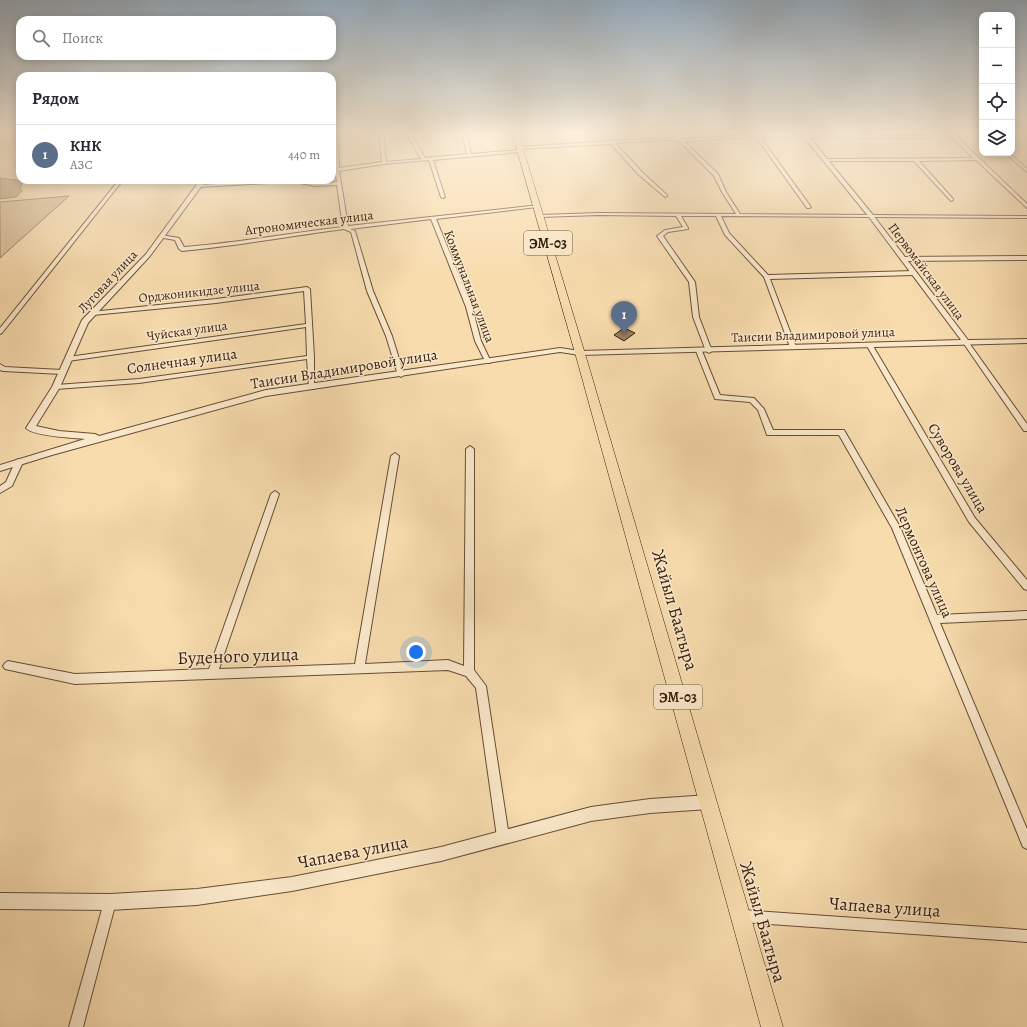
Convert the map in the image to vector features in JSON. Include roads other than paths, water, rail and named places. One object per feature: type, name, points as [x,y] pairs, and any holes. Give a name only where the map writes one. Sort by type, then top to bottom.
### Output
[{"type":"highway","name":"ЭМ-03","points":[[530,180],[582,360]]},
{"type":"highway","name":"Жайыл Баатыра","points":[[582,360],[772,1027]]},
{"type":"street","points":[[339,180],[346,229],[353,231],[370,291],[397,358],[401,375]]},
{"type":"street","points":[[437,180],[443,197]]},
{"type":"street","points":[[647,180],[665,196]]},
{"type":"street","points":[[718,180],[724,192],[739,215]]},
{"type":"street","points":[[790,180],[809,207]]},
{"type":"street","name":"Первомайская улица","points":[[843,180],[965,341],[1027,429]]},
{"type":"street","points":[[933,180],[951,200]]},
{"type":"street","points":[[998,180],[1027,207]]},
{"type":"street","points":[[0,332],[118,184]]},
{"type":"street","points":[[198,186],[234,184]]},
{"type":"street","points":[[309,184],[326,184]]},
{"type":"street","name":"Луговая улица","points":[[59,434],[30,428],[56,387],[85,322],[148,255],[198,186]]},
{"type":"street","name":"Агрономическая улица","points":[[161,237],[177,239],[182,249],[207,247],[291,234],[346,229],[538,206]]},
{"type":"street","points":[[678,215],[686,228],[667,231],[660,236],[692,282],[696,317],[709,351]]},
{"type":"street","points":[[718,215],[727,234],[767,277],[792,347]]},
{"type":"street","points":[[540,216],[739,215],[1027,217]]},
{"type":"street","name":"Коммунальная улица","points":[[432,218],[469,307],[478,341],[488,362]]},
{"type":"street","points":[[904,259],[1027,258]]},
{"type":"street","points":[[767,277],[914,273]]},
{"type":"street","name":"Орджоникидзе улица","points":[[93,313],[216,302],[307,289],[309,325]]},
{"type":"street","points":[[309,325],[312,387]]},
{"type":"street","name":"Чуйская улица","points":[[68,359],[309,325]]},
{"type":"street","name":"Таисии Владимировой улица","points":[[0,468],[51,452],[266,393],[401,375],[560,350],[582,360],[599,353],[870,346],[965,341],[1027,341]]},
{"type":"street","name":"Суворова улица","points":[[870,346],[972,520],[1027,586]]},
{"type":"street","name":"Лермонтова улица","points":[[699,351],[717,397],[752,400],[761,409],[770,433],[841,432],[896,527],[1027,843]]},
{"type":"street","name":"Солнечная улица","points":[[56,387],[139,381],[310,357]]},
{"type":"street","points":[[0,366],[3,369],[62,372]]},
{"type":"street","points":[[51,452],[59,434],[104,438]]},
{"type":"street","points":[[470,449],[469,672],[481,686],[503,837]]},
{"type":"street","points":[[359,669],[395,456]]},
{"type":"street","points":[[0,490],[10,484],[19,462]]},
{"type":"street","points":[[212,674],[275,494]]},
{"type":"street","points":[[934,619],[1027,616]]},
{"type":"street","name":"Буденого улица","points":[[8,666],[75,679],[448,665],[469,672]]},
{"type":"street","name":"Чапаева улица","points":[[0,901],[110,902],[197,897],[292,884],[441,854],[591,814],[650,806],[709,802]]},
{"type":"street","points":[[76,1027],[110,902]]},
{"type":"street","name":"Чапаева улица","points":[[741,916],[1027,936]]},
{"type":"place","name":"КНК","points":[[624,334]]}]
